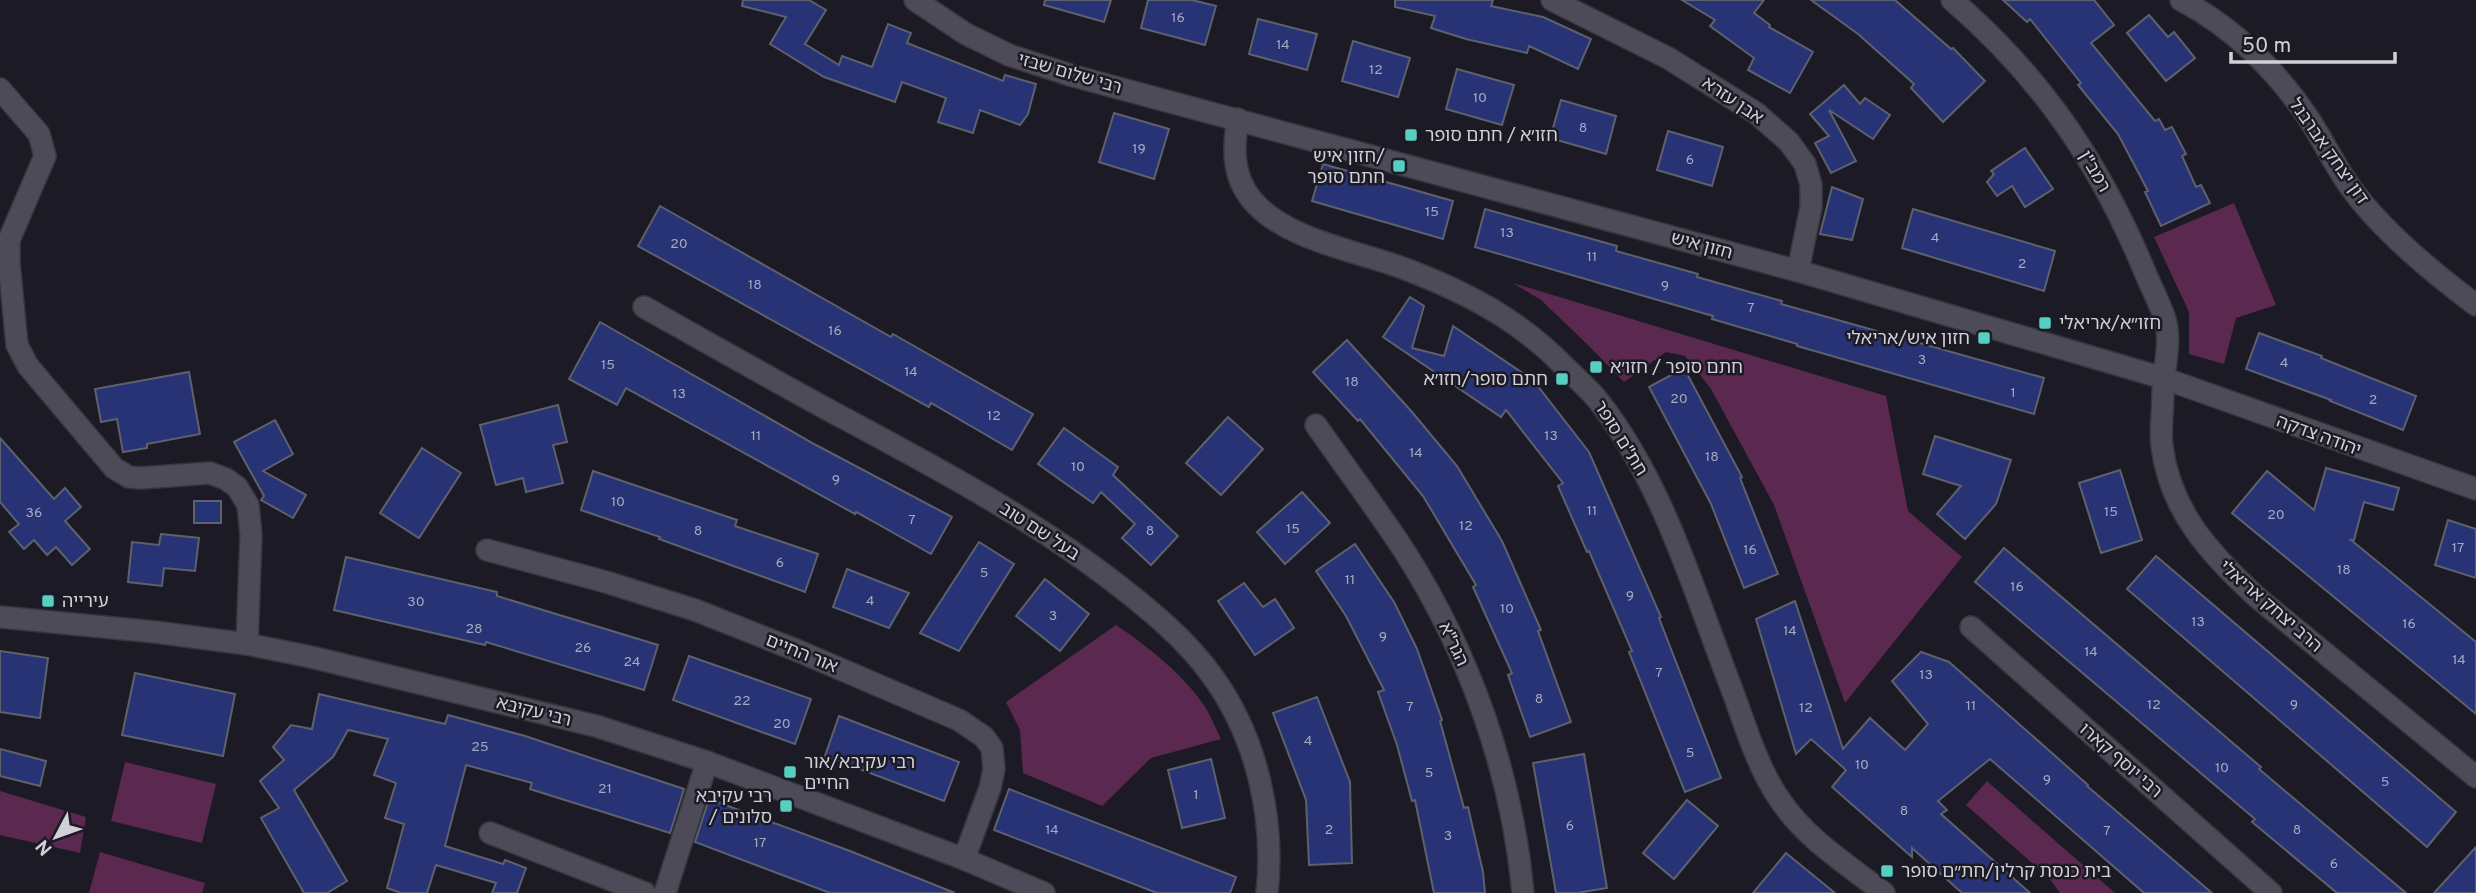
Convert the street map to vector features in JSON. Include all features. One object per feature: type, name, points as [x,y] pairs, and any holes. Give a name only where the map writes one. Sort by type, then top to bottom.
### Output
[{"type":"street","name":"רבי שלום שבזי","points":[[915,0],[966,34],[1009,55],[1070,75],[1238,118]]},
{"type":"street","name":"אבן עזרא","points":[[1552,0],[1668,58],[1756,113],[1789,142],[1805,164],[1811,185],[1811,207],[1798,271]]},
{"type":"street","name":"רמב\"ן","points":[[1952,0],[2012,56],[2045,94],[2106,189],[2133,243],[2165,321],[2168,344],[2163,379]]},
{"type":"street","name":"דון יצחק אברבנל","points":[[2181,0],[2203,11],[2266,65],[2309,119],[2352,189],[2381,222],[2436,273],[2476,305]]},
{"type":"street","points":[[0,89],[39,134],[45,156],[9,240],[17,345],[28,366],[114,468],[129,477],[141,478],[210,473],[237,487],[248,505],[251,536],[247,644]]},
{"type":"street","name":"חזון איש","points":[[1238,118],[1798,271],[2163,379]]},
{"type":"street","name":"חת\"ם סופר","points":[[1238,118],[1234,159],[1239,177],[1252,200],[1272,218],[1300,233],[1407,269],[1464,293],[1500,313],[1547,348],[1597,398],[1636,459],[1664,511],[1755,747],[1780,801],[1824,848],[1884,893]]},
{"type":"street","name":"בעל שם טוב","points":[[644,307],[1005,507],[1067,546],[1175,633],[1227,698],[1251,755],[1263,794],[1270,836],[1267,893]]},
{"type":"street","name":"יהודה צדקה","points":[[2163,379],[2476,489]]},
{"type":"street","name":"הרב יצחק אריאלי","points":[[2163,379],[2162,445],[2168,478],[2178,505],[2198,537],[2225,568],[2259,599],[2476,777]]},
{"type":"street","name":"הגר\"א","points":[[1317,425],[1405,553],[1446,626],[1479,698],[1503,781],[1519,856],[1523,893]]},
{"type":"street","name":"אור החיים","points":[[487,550],[606,582],[695,610],[959,720],[984,737],[992,748],[993,769],[990,788],[964,859]]},
{"type":"street","name":"רבי עקיבא","points":[[0,617],[247,644],[596,726],[707,762],[964,859],[1044,893]]},
{"type":"street","name":"רבי יוסף קארו","points":[[1970,627],[2272,893]]},
{"type":"street","points":[[665,893],[707,762]]},
{"type":"street","points":[[490,833],[645,893]]},
{"type":"shaded area","points":[[2234,203],[2276,305],[2236,318],[2224,364],[2189,354],[2189,312],[2154,237]]},
{"type":"shaded area","points":[[1513,283],[1886,396],[1908,511],[1962,557],[1845,703],[1774,505],[1711,389],[1685,356],[1666,352],[1624,382],[1541,300]]},
{"type":"shaded area","points":[[1116,625],[1178,674],[1207,710],[1221,739],[1151,758],[1102,806],[1023,773],[1020,730],[1006,702]]},
{"type":"shaded area","points":[[125,762],[216,784],[202,843],[111,821]]},
{"type":"shaded area","points":[[1987,781],[2115,893],[2060,893],[2049,878],[1966,805]]},
{"type":"shaded area","points":[[0,791],[86,817],[80,853],[0,835]]},
{"type":"shaded area","points":[[100,852],[205,883],[202,893],[89,893]]},
{"type":"building","points":[[743,0],[809,0],[826,10],[805,44],[839,65],[842,56],[872,67],[888,24],[911,33],[907,43],[1003,81],[1005,75],[1036,84],[1028,114],[1020,125],[980,110],[973,133],[938,122],[946,98],[902,82],[895,102],[824,77],[770,44],[786,17],[742,6]]},
{"type":"building","points":[[1045,0],[1111,0],[1104,22],[1044,5]]},
{"type":"building","points":[[1148,0],[1192,0],[1216,6],[1205,45],[1141,28]]},
{"type":"building","points":[[1395,0],[1493,0],[1491,6],[1543,17],[1591,39],[1578,69],[1529,46],[1527,53],[1431,28],[1435,16],[1395,7]]},
{"type":"building","points":[[1682,0],[1764,0],[1754,13],[1770,25],[1769,27],[1813,52],[1790,93],[1748,70],[1754,58],[1710,26],[1715,20]]},
{"type":"building","points":[[1811,0],[1895,0],[1953,48],[1985,81],[1943,122],[1911,88],[1914,84],[1858,34]]},
{"type":"building","points":[[2003,0],[2094,0],[2114,25],[2091,43],[2155,121],[2159,119],[2165,130],[2172,127],[2186,154],[2182,156],[2196,187],[2201,185],[2210,203],[2161,226],[2145,192],[2148,191],[2118,134],[2030,19],[2027,22]]},
{"type":"building","points":[[2149,15],[2168,37],[2174,32],[2195,58],[2166,81],[2127,33]]},
{"type":"building","points":[[1258,19],[1317,34],[1307,70],[1249,54]]},
{"type":"building","points":[[1353,41],[1410,58],[1398,97],[1342,81]]},
{"type":"building","points":[[1457,69],[1514,85],[1502,125],[1446,109]]},
{"type":"building","points":[[1844,85],[1860,104],[1865,98],[1890,115],[1873,139],[1829,110],[1856,161],[1831,173],[1815,143],[1829,136],[1810,114]]},
{"type":"building","points":[[1561,100],[1616,116],[1606,154],[1550,138]]},
{"type":"building","points":[[1114,113],[1169,129],[1154,179],[1099,162]]},
{"type":"building","points":[[1668,131],[1723,147],[1712,186],[1657,170]]},
{"type":"building","points":[[2025,148],[2053,189],[2025,207],[2012,186],[1997,196],[1987,182],[1994,174],[1991,171]]},
{"type":"building","points":[[1323,164],[1453,201],[1443,239],[1312,201]]},
{"type":"building","points":[[1832,187],[1863,199],[1852,240],[1820,234]]},
{"type":"building","points":[[660,206],[1033,414],[1012,450],[931,403],[929,407],[638,246]]},
{"type":"building","points":[[1485,209],[1617,246],[1616,251],[1698,274],[1697,277],[1782,301],[1781,304],[2044,378],[2034,414],[1797,346],[1712,319],[1713,316],[1475,247]]},
{"type":"building","points":[[1913,209],[2055,251],[2044,291],[1902,248]]},
{"type":"building","points":[[1410,297],[1424,306],[1412,348],[1444,356],[1453,326],[1533,380],[1589,452],[1661,617],[1659,618],[1721,778],[1685,792],[1629,652],[1632,651],[1558,486],[1563,483],[1506,410],[1501,417],[1383,337]]},
{"type":"building","points":[[600,322],[816,445],[952,517],[931,554],[626,388],[617,405],[569,379]]},
{"type":"building","points":[[2259,333],[2322,356],[2321,358],[2416,396],[2403,430],[2246,369]]},
{"type":"building","points":[[1347,340],[1457,466],[1502,541],[1541,630],[1538,631],[1571,722],[1530,737],[1508,675],[1512,673],[1473,587],[1476,585],[1423,496],[1360,419],[1358,421],[1313,372]]},
{"type":"building","points":[[1684,368],[1742,477],[1740,478],[1778,574],[1744,588],[1711,504],[1649,387]]},
{"type":"building","points":[[189,372],[200,434],[147,444],[147,448],[123,452],[117,419],[101,422],[95,389]]},
{"type":"building","points":[[558,405],[567,442],[553,445],[563,483],[526,492],[523,478],[496,485],[480,425]]},
{"type":"building","points":[[1228,417],[1263,449],[1221,495],[1186,463]]},
{"type":"building","points":[[275,420],[293,454],[263,471],[306,495],[293,518],[261,500],[264,496],[234,442]]},
{"type":"building","points":[[1064,428],[1118,467],[1113,475],[1178,536],[1151,565],[1122,538],[1135,524],[1101,492],[1093,503],[1038,464]]},
{"type":"building","points":[[1935,436],[2011,460],[1996,504],[1965,539],[1937,514],[1961,486],[1923,474]]},
{"type":"building","points":[[0,438],[54,499],[65,488],[81,507],[65,521],[90,549],[72,565],[56,547],[47,555],[34,540],[24,549],[9,532],[19,524],[0,502]]},
{"type":"building","points":[[422,448],[461,473],[419,538],[380,513]]},
{"type":"building","points":[[2326,468],[2399,488],[2393,510],[2364,502],[2354,540],[2351,540],[2476,642],[2476,714],[2232,513],[2267,471],[2314,510]]},
{"type":"building","points":[[2120,470],[2142,540],[2101,553],[2079,483]]},
{"type":"building","points":[[593,471],[737,520],[735,526],[818,554],[805,592],[581,510]]},
{"type":"building","points":[[1302,492],[1330,523],[1285,564],[1257,532]]},
{"type":"building","points":[[194,501],[221,501],[221,523],[194,523]]},
{"type":"building","points":[[2448,520],[2476,529],[2476,578],[2435,565]]},
{"type":"building","points":[[161,534],[199,538],[195,571],[164,568],[162,586],[128,582],[132,542],[159,545]]},
{"type":"building","points":[[979,542],[1014,564],[959,651],[920,633]]},
{"type":"building","points":[[1355,544],[1394,602],[1417,649],[1442,720],[1440,721],[1464,808],[1468,807],[1483,872],[1485,893],[1434,893],[1415,800],[1412,801],[1397,745],[1378,692],[1384,690],[1346,616],[1316,571]]},
{"type":"building","points":[[2004,548],[2406,893],[2337,893],[2252,822],[2255,819],[1975,582]]},
{"type":"building","points":[[2156,556],[2456,812],[2427,847],[2127,589]]},
{"type":"building","points":[[346,557],[497,592],[497,596],[658,645],[644,690],[486,642],[485,645],[334,610]]},
{"type":"building","points":[[847,569],[909,593],[889,628],[833,607]]},
{"type":"building","points":[[1045,579],[1089,614],[1060,651],[1016,616]]},
{"type":"building","points":[[1244,583],[1263,607],[1275,599],[1294,628],[1255,655],[1218,601]]},
{"type":"building","points":[[1795,601],[1843,749],[1870,718],[1905,750],[1928,724],[1892,681],[1921,652],[1949,662],[2212,893],[2144,893],[1990,759],[1938,801],[1947,810],[1941,814],[2030,893],[1962,893],[1912,848],[1912,857],[1832,787],[1846,770],[1811,739],[1796,754],[1756,619]]},
{"type":"building","points":[[0,651],[48,658],[40,718],[0,712]]},
{"type":"building","points":[[689,656],[811,699],[795,744],[673,700]]},
{"type":"building","points":[[135,673],[235,694],[223,756],[122,735]]},
{"type":"building","points":[[319,694],[445,724],[448,715],[525,736],[684,789],[670,833],[530,789],[532,783],[466,765],[445,846],[503,864],[505,860],[526,868],[517,893],[492,893],[496,883],[436,865],[427,893],[401,893],[387,888],[404,824],[385,818],[396,783],[374,775],[388,739],[348,730],[333,757],[294,790],[347,881],[327,893],[304,893],[261,818],[279,808],[260,781],[284,760],[273,747],[291,725],[312,729]]},
{"type":"building","points":[[1317,697],[1350,782],[1352,863],[1309,865],[1306,800],[1273,713]]},
{"type":"building","points":[[839,716],[959,762],[944,801],[825,756]]},
{"type":"building","points":[[0,749],[46,761],[40,786],[0,776]]},
{"type":"building","points":[[1584,754],[1607,888],[1556,893],[1533,763]]},
{"type":"building","points":[[1211,759],[1225,818],[1182,828],[1168,770]]},
{"type":"building","points":[[1009,789],[1236,877],[1230,893],[1157,893],[994,830]]},
{"type":"building","points":[[709,799],[955,893],[830,893],[695,842]]},
{"type":"building","points":[[1687,800],[1718,826],[1674,879],[1643,853]]},
{"type":"building","points":[[2476,847],[2476,893],[2434,893]]},
{"type":"building","points":[[1786,853],[1835,893],[1753,893]]},
{"type":"place","name":"חזו׳א / חתם סופר","points":[[1411,135]]},
{"type":"place","name":"חזון איש/ חתם סופר","points":[[1399,166]]},
{"type":"place","name":"חזו״א/אריאלי","points":[[2045,323]]},
{"type":"place","name":"חזון איש/אריאלי","points":[[1984,338]]},
{"type":"place","name":"חתם סופר / חזו׳א","points":[[1596,367]]},
{"type":"place","name":"חתם סופר/חזו׳א","points":[[1562,379]]},
{"type":"place","name":"עירייה","points":[[48,601]]},
{"type":"place","name":"רבי עקיבא/אור החיים","points":[[790,772]]},
{"type":"place","name":"רבי עקיבא / סלונים","points":[[786,806]]},
{"type":"place","name":"בית כנסת קרלין/חת״ם סופר","points":[[1887,871]]}]
